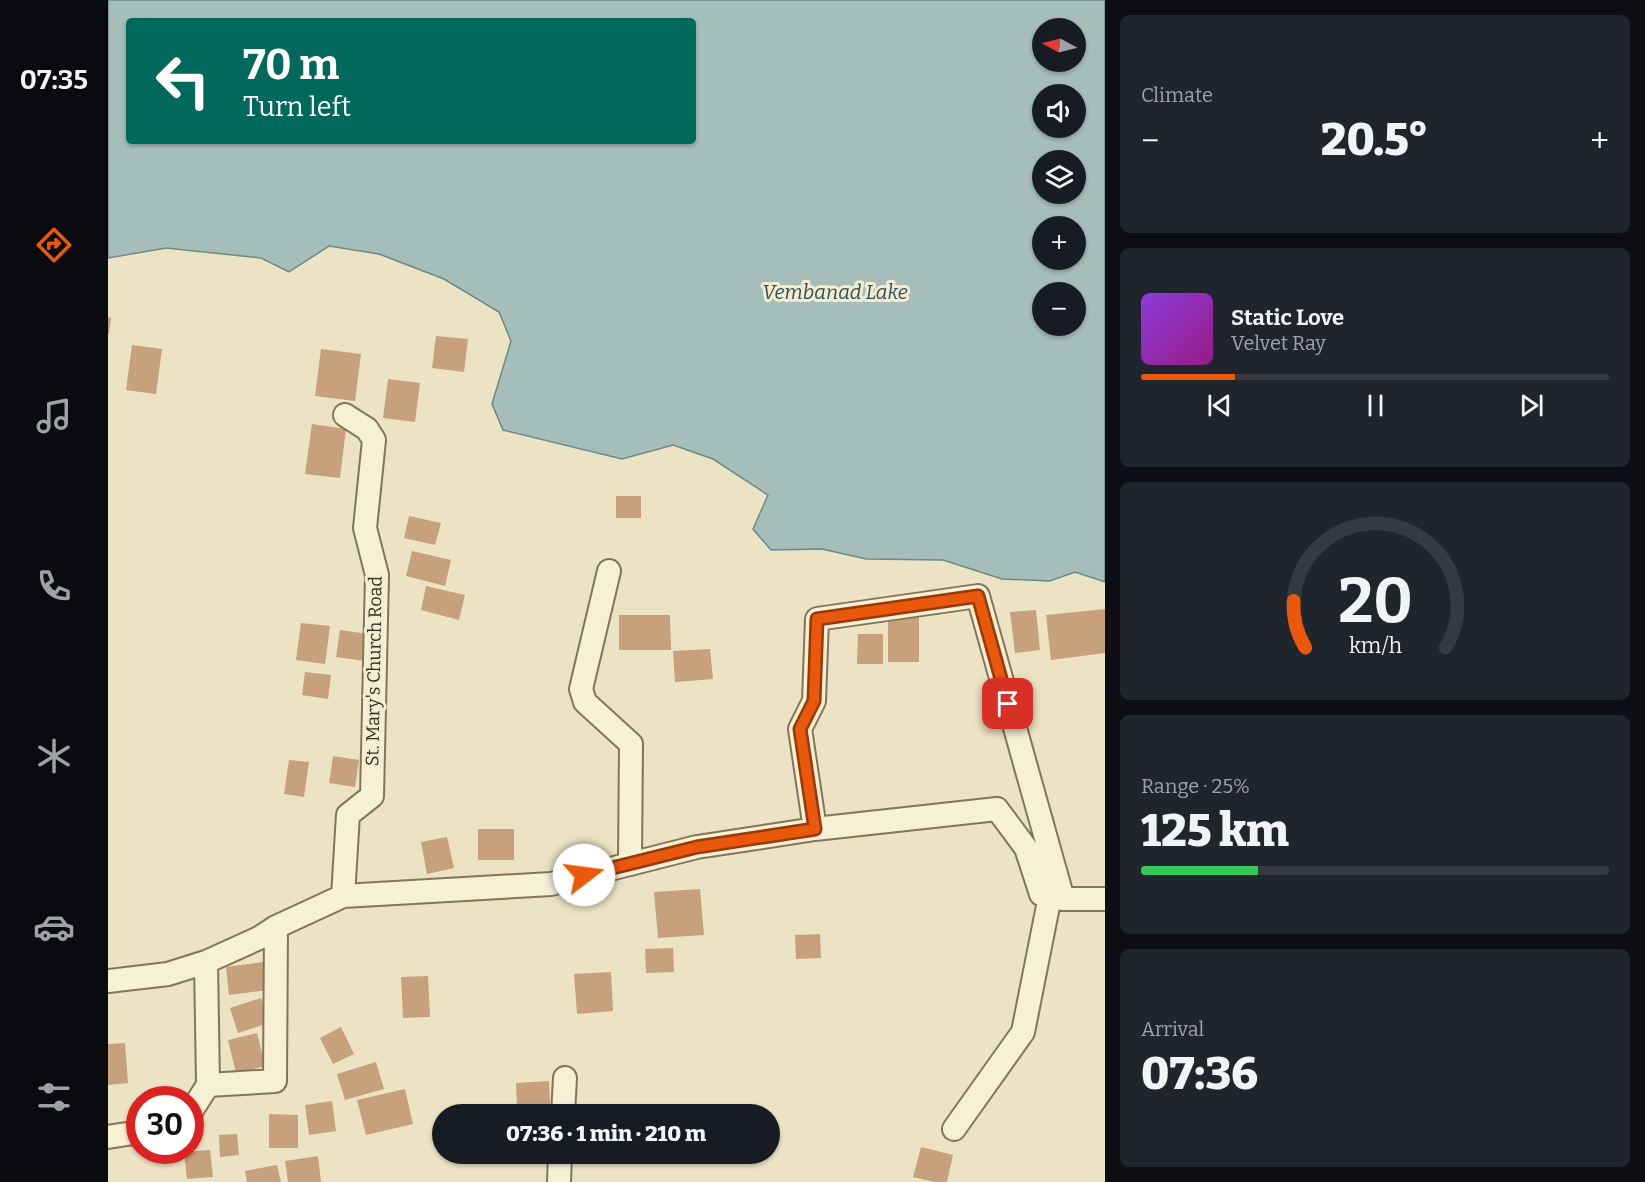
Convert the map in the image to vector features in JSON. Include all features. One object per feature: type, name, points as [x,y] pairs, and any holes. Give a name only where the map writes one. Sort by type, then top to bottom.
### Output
[{"type":"street","name":"St. Mary's Church Road","points":[[344,896],[348,815],[372,796],[377,574],[366,528],[374,440],[367,429],[345,415]]},
{"type":"street","points":[[609,571],[581,689],[585,702],[631,744],[630,862]]},
{"type":"street","points":[[815,829],[800,729],[814,701],[817,619],[978,596],[1057,897],[1023,1032],[954,1129]]},
{"type":"street","points":[[108,981],[168,974],[206,962],[344,896],[551,884],[630,862],[697,847],[815,829],[997,809],[1026,848],[1041,894],[1105,899]]},
{"type":"street","points":[[208,1085],[275,1081],[276,927]]},
{"type":"street","points":[[204,1091],[208,1085],[206,962]]},
{"type":"street","points":[[564,1104],[565,1078]]},
{"type":"street","points":[[108,1137],[126,1134]]},
{"type":"street","points":[[558,1182],[559,1164]]},
{"type":"water","name":"Vembanad Lake","points":[[108,0],[1105,0],[1105,582],[1075,572],[1050,581],[1002,579],[943,560],[866,559],[822,549],[771,550],[753,529],[768,495],[713,459],[673,445],[622,459],[503,430],[492,404],[511,341],[499,312],[444,279],[379,254],[329,246],[289,272],[261,258],[166,248],[108,258]]},
{"type":"building","points":[[108,317],[111,318],[109,334],[108,334]]},
{"type":"building","points":[[436,336],[468,339],[464,372],[432,368]]},
{"type":"building","points":[[132,345],[162,349],[156,394],[126,390]]},
{"type":"building","points":[[321,349],[361,354],[355,401],[315,396]]},
{"type":"building","points":[[388,379],[420,383],[415,422],[383,418]]},
{"type":"building","points":[[312,424],[346,429],[340,478],[305,474]]},
{"type":"building","points":[[616,496],[641,496],[641,518],[616,518]]},
{"type":"building","points":[[409,516],[441,523],[435,545],[404,538]]},
{"type":"building","points":[[412,551],[451,560],[445,586],[406,576]]},
{"type":"building","points":[[426,586],[465,595],[459,620],[421,610]]},
{"type":"building","points":[[1105,609],[1105,653],[1051,660],[1046,615]]},
{"type":"building","points":[[1036,610],[1040,650],[1015,653],[1010,612]]},
{"type":"building","points":[[619,615],[670,615],[671,650],[619,650]]},
{"type":"building","points":[[888,617],[919,617],[919,662],[888,662]]},
{"type":"building","points":[[301,623],[330,626],[325,664],[296,660]]},
{"type":"building","points":[[340,630],[368,634],[365,661],[336,657]]},
{"type":"building","points":[[858,634],[883,634],[883,664],[857,664]]},
{"type":"building","points":[[710,649],[713,679],[675,682],[673,651]]},
{"type":"building","points":[[305,672],[331,675],[328,699],[302,695]]},
{"type":"building","points":[[333,756],[359,760],[355,787],[329,783]]},
{"type":"building","points":[[289,760],[309,762],[304,797],[284,794]]},
{"type":"building","points":[[478,829],[514,829],[514,860],[478,860]]},
{"type":"building","points":[[447,837],[454,868],[427,874],[421,842]]},
{"type":"building","points":[[700,889],[704,935],[658,938],[654,892]]},
{"type":"building","points":[[820,934],[821,958],[796,959],[795,935]]},
{"type":"building","points":[[673,948],[674,972],[646,973],[645,949]]},
{"type":"building","points":[[264,962],[267,990],[229,995],[226,967]]},
{"type":"building","points":[[611,972],[613,1011],[577,1014],[574,974]]},
{"type":"building","points":[[428,976],[430,1017],[403,1018],[401,977]]},
{"type":"building","points":[[261,998],[269,1023],[238,1033],[230,1008]]},
{"type":"building","points":[[341,1027],[354,1054],[333,1064],[320,1038]]},
{"type":"building","points":[[257,1033],[265,1066],[236,1073],[228,1040]]},
{"type":"building","points":[[125,1043],[128,1083],[108,1085],[108,1044]]},
{"type":"building","points":[[376,1062],[384,1089],[345,1100],[337,1074]]},
{"type":"building","points":[[549,1081],[550,1104],[517,1104],[516,1083]]},
{"type":"building","points":[[405,1089],[413,1124],[366,1135],[357,1100]]},
{"type":"building","points":[[332,1101],[336,1131],[309,1135],[305,1105]]},
{"type":"building","points":[[269,1114],[298,1115],[298,1148],[269,1148]]},
{"type":"building","points":[[237,1134],[239,1155],[220,1157],[219,1135]]},
{"type":"building","points":[[921,1147],[953,1155],[947,1182],[913,1177]]},
{"type":"building","points":[[204,1150],[210,1150],[213,1177],[187,1179],[185,1164],[204,1164]]},
{"type":"building","points":[[318,1156],[321,1182],[288,1182],[285,1161]]},
{"type":"building","points":[[277,1165],[281,1182],[247,1182],[245,1171]]},
{"type":"route","points":[[584,875],[697,847],[815,829],[800,729],[814,701],[817,619],[978,596],[1008,704]]}]
